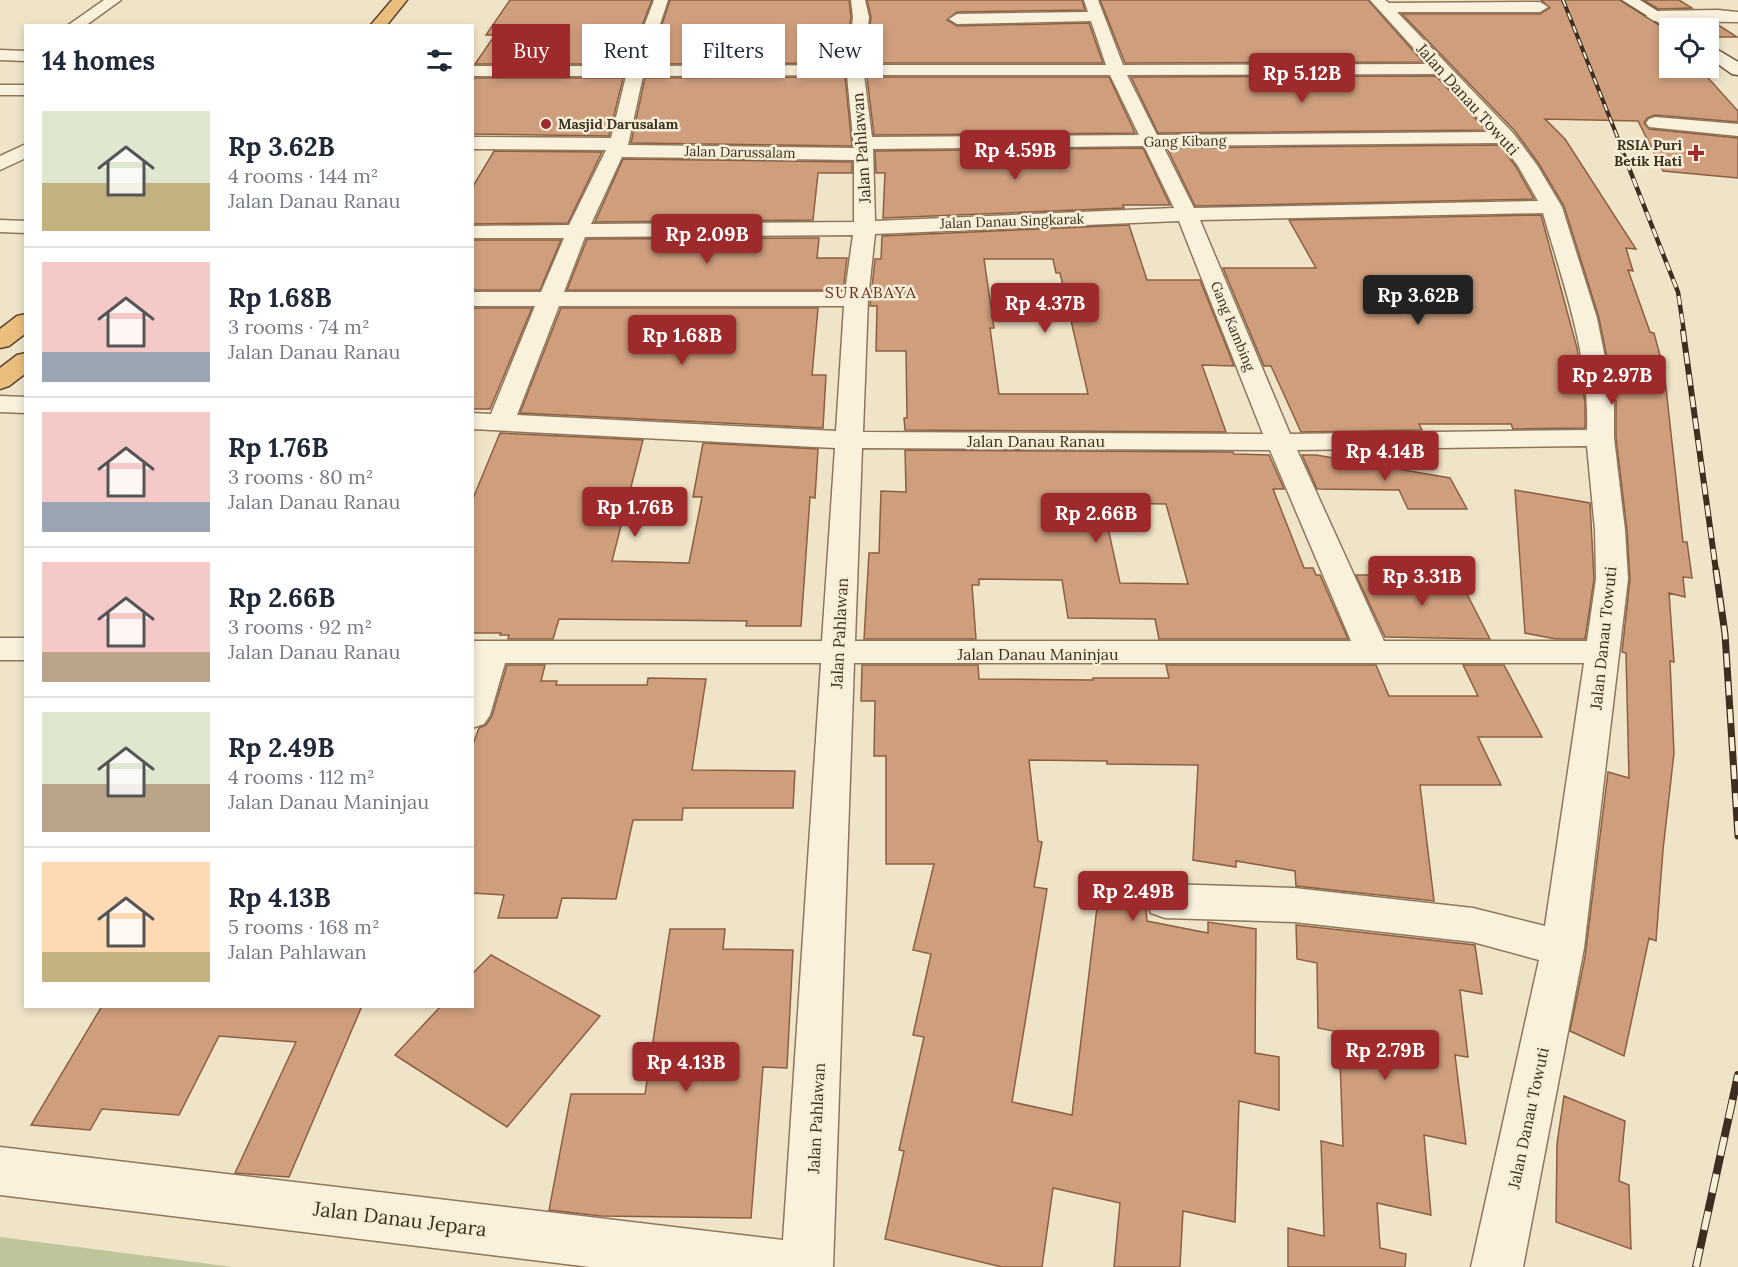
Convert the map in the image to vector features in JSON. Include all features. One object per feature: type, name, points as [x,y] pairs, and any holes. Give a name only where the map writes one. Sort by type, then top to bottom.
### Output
[{"type":"highway","points":[[381,21],[400,0]]},
{"type":"highway","points":[[381,21],[403,18]]},
{"type":"highway","points":[[0,341],[24,323]]},
{"type":"highway","points":[[0,381],[24,362]]},
{"type":"street","points":[[77,24],[114,0]]},
{"type":"street","points":[[652,24],[661,0]]},
{"type":"street","name":"Jalan Pahlawan","points":[[858,0],[860,24]]},
{"type":"street","points":[[953,0],[961,39]]},
{"type":"street","name":"Gang Kambing","points":[[1091,0],[1116,69],[1153,141],[1186,214],[1280,442],[1372,653]]},
{"type":"street","points":[[1629,0],[1659,19]]},
{"type":"street","points":[[1382,4],[1540,7]]},
{"type":"street","name":"Jalan Danau Towuti","points":[[1382,4],[1506,137],[1527,165],[1552,207],[1585,318],[1601,402],[1600,438],[1610,530],[1612,579],[1563,948],[1497,1267]]},
{"type":"street","points":[[957,19],[1097,16]]},
{"type":"street","points":[[1654,16],[1738,17]]},
{"type":"street","points":[[1719,57],[1738,70]]},
{"type":"street","points":[[883,68],[967,64],[1116,69],[1443,69]]},
{"type":"street","points":[[670,70],[797,69]]},
{"type":"street","points":[[474,71],[582,70]]},
{"type":"street","points":[[501,422],[577,231],[617,148],[634,78]]},
{"type":"street","name":"Jalan Pahlawan","points":[[807,1267],[848,440],[856,299],[865,228],[864,148],[856,78]]},
{"type":"street","points":[[0,90],[24,90]]},
{"type":"street","points":[[1655,123],[1738,130]]},
{"type":"street","name":"Gang Kibang","points":[[864,148],[1153,141],[1506,137]]},
{"type":"street","name":"Jalan Darussalam","points":[[474,143],[617,148],[864,148]]},
{"type":"street","points":[[0,164],[24,151]]},
{"type":"street","name":"Jalan Danau Singkarak","points":[[474,232],[865,228],[1186,214],[1552,207]]},
{"type":"street","points":[[0,226],[24,227]]},
{"type":"street","points":[[474,299],[856,299]]},
{"type":"street","points":[[0,404],[24,405]]},
{"type":"street","name":"Jalan Danau Ranau","points":[[474,421],[848,440],[1280,442],[1600,438]]},
{"type":"street","points":[[0,649],[24,649]]},
{"type":"street","points":[[474,702],[482,652]]},
{"type":"street","name":"Jalan Danau Maninjau","points":[[482,652],[838,654],[1603,652]]},
{"type":"street","points":[[1166,901],[1294,905],[1473,925],[1563,948]]},
{"type":"street","name":"Jalan Danau Jepara","points":[[0,1171],[800,1267]]},
{"type":"green space","points":[[0,1237],[233,1267],[0,1267]]},
{"type":"building","points":[[510,0],[652,0],[643,24],[582,24],[582,64],[570,64],[570,24],[494,24]]},
{"type":"building","points":[[670,0],[849,0],[851,17],[850,24],[797,24],[797,63],[785,63],[785,24],[682,24],[682,64],[670,64],[670,24],[662,24]]},
{"type":"building","points":[[867,0],[1082,0],[1085,10],[957,12],[947,20],[957,26],[1089,23],[1103,63],[883,63],[883,24],[870,24]]},
{"type":"building","points":[[1100,0],[1368,0],[1423,62],[1125,63]]},
{"type":"building","points":[[1541,0],[1620,0],[1659,25],[1659,78],[1708,78],[1738,111],[1738,122],[1655,115],[1647,118],[1644,123],[1649,129],[1738,138],[1738,178],[1663,171],[1638,121],[1545,119],[1565,139],[1636,249],[1626,248],[1633,271],[1628,270],[1650,332],[1654,333],[1664,370],[1683,542],[1687,542],[1692,578],[1683,577],[1685,597],[1669,593],[1674,662],[1670,661],[1674,753],[1656,941],[1649,938],[1624,1056],[1570,1031],[1585,957],[1608,772],[1629,778],[1626,653],[1622,652],[1630,579],[1627,530],[1616,438],[1616,402],[1599,318],[1564,206],[1539,164],[1515,131],[1402,14],[1540,14],[1550,8]]},
{"type":"building","points":[[1644,0],[1679,0],[1692,8],[1658,9]]},
{"type":"building","points":[[1719,25],[1737,37],[1719,37]]},
{"type":"building","points":[[492,26],[492,35],[486,35]]},
{"type":"building","points":[[492,39],[492,64],[475,64]]},
{"type":"building","points":[[1436,76],[1486,130],[1158,133],[1131,77]]},
{"type":"building","points":[[883,77],[1109,77],[1135,133],[874,135],[867,78]]},
{"type":"building","points":[[474,78],[623,78],[609,136],[474,134]]},
{"type":"building","points":[[645,78],[845,78],[852,146],[631,143]]},
{"type":"building","points":[[1500,145],[1516,167],[1534,199],[1195,206],[1167,148]]},
{"type":"building","points":[[1143,148],[1170,205],[1123,205],[1124,208],[883,218],[885,173],[876,173],[875,151]]},
{"type":"building","points":[[494,151],[602,152],[568,223],[474,224],[474,185]]},
{"type":"building","points":[[623,159],[852,162],[852,173],[818,173],[813,220],[595,222]]},
{"type":"building","points":[[1541,215],[1577,348],[1585,403],[1585,428],[1513,429],[1511,424],[1419,424],[1422,430],[1301,432],[1271,366],[1264,366],[1223,268],[1316,268],[1289,220]]},
{"type":"building","points":[[1129,225],[1147,280],[1200,280],[1234,366],[1202,365],[1226,432],[905,430],[904,418],[907,418],[906,351],[876,351],[877,306],[870,306],[875,259],[881,259],[882,236]],"holes":[[[984,259],[1053,259],[1056,273],[1060,273],[1088,394],[999,394],[990,328],[994,328]]]},
{"type":"building","points":[[819,238],[817,258],[847,258],[843,290],[567,290],[587,239]]},
{"type":"building","points":[[474,240],[561,240],[540,290],[474,290]]},
{"type":"building","points":[[474,308],[532,308],[490,409],[474,409]]},
{"type":"building","points":[[561,308],[818,308],[812,375],[826,375],[823,428],[520,413]]},
{"type":"building","points":[[500,433],[643,440],[612,561],[689,563],[702,497],[693,497],[703,443],[818,449],[815,498],[810,497],[801,626],[746,626],[747,621],[559,619],[553,639],[508,639],[509,635],[500,635],[501,633],[474,633],[474,496]]},
{"type":"building","points":[[905,450],[1233,452],[1234,454],[1269,455],[1284,489],[1273,489],[1304,568],[1313,568],[1316,575],[1320,575],[1348,639],[1159,639],[1155,619],[1068,618],[1062,580],[979,579],[979,585],[972,585],[976,639],[864,639],[869,553],[879,553],[881,491],[906,492]],"holes":[[[1108,503],[1166,504],[1188,584],[1120,583],[1103,505],[1109,505]]]},
{"type":"building","points":[[1302,455],[1316,455],[1450,478],[1467,509],[1408,509],[1399,490],[1317,489]]},
{"type":"building","points":[[1515,490],[1590,503],[1594,579],[1585,639],[1556,639],[1525,633]]},
{"type":"building","points":[[1356,575],[1457,575],[1490,639],[1385,637]]},
{"type":"building","points":[[507,665],[545,665],[541,681],[557,681],[556,685],[647,685],[648,678],[706,679],[692,770],[795,771],[793,808],[683,808],[682,820],[633,820],[616,899],[562,898],[557,918],[498,918],[504,895],[474,893],[474,742],[479,728],[486,725],[492,716]]},
{"type":"building","points":[[862,665],[978,665],[979,679],[1093,680],[1093,678],[1169,678],[1166,665],[1376,665],[1389,696],[1478,696],[1463,665],[1504,665],[1542,737],[1478,737],[1501,785],[1420,785],[1434,901],[1296,886],[1295,871],[1236,861],[1236,867],[1193,860],[1198,765],[1029,760],[1038,841],[1042,842],[1034,887],[1047,889],[1012,1102],[1072,1115],[1098,899],[1146,908],[1147,921],[1208,933],[1208,922],[1256,929],[1255,1053],[1279,1057],[1279,1110],[1239,1101],[1235,1222],[1183,1211],[1180,1267],[1114,1267],[1120,1203],[1053,1188],[1042,1267],[1002,1267],[885,1239],[904,1151],[899,1150],[924,1037],[913,1035],[931,954],[913,950],[934,864],[886,864],[886,756],[874,756],[875,701],[861,701]]},
{"type":"building","points":[[1296,925],[1475,945],[1482,994],[1460,990],[1468,1057],[1455,1055],[1466,1144],[1424,1135],[1431,1215],[1377,1203],[1380,1248],[1406,1254],[1405,1267],[1288,1267],[1288,1228],[1324,1236],[1321,1141],[1343,1146],[1339,1032],[1318,1028],[1317,963],[1297,959]]},
{"type":"building","points":[[670,929],[725,929],[723,949],[793,950],[787,1068],[763,1067],[751,1218],[601,1216],[549,1210],[571,1094],[645,1094]]},
{"type":"building","points":[[491,955],[600,1016],[507,1127],[395,1055],[439,1008],[474,1008],[474,972]]},
{"type":"building","points":[[101,1008],[361,1008],[289,1177],[235,1173],[296,1042],[219,1036],[179,1115],[102,1109],[90,1130],[31,1125]]},
{"type":"building","points":[[1564,1096],[1625,1121],[1619,1181],[1629,1185],[1631,1249],[1556,1222],[1557,1144]]},
{"type":"railway","points":[[1563,0],[1621,146]]},
{"type":"railway","points":[[1620,145],[1678,292],[1684,332]]},
{"type":"railway","points":[[1683,331],[1716,571]]},
{"type":"railway","points":[[1716,570],[1725,634],[1738,836]]},
{"type":"railway","points":[[1696,1267],[1738,1075]]},
{"type":"place","name":"Masjid Darusalam","points":[[546,124]]},
{"type":"place","name":"RSIA Puri Betik Hati","points":[[1696,153]]},
{"type":"district","name":"SURABAYA","points":[[871,292]]}]
